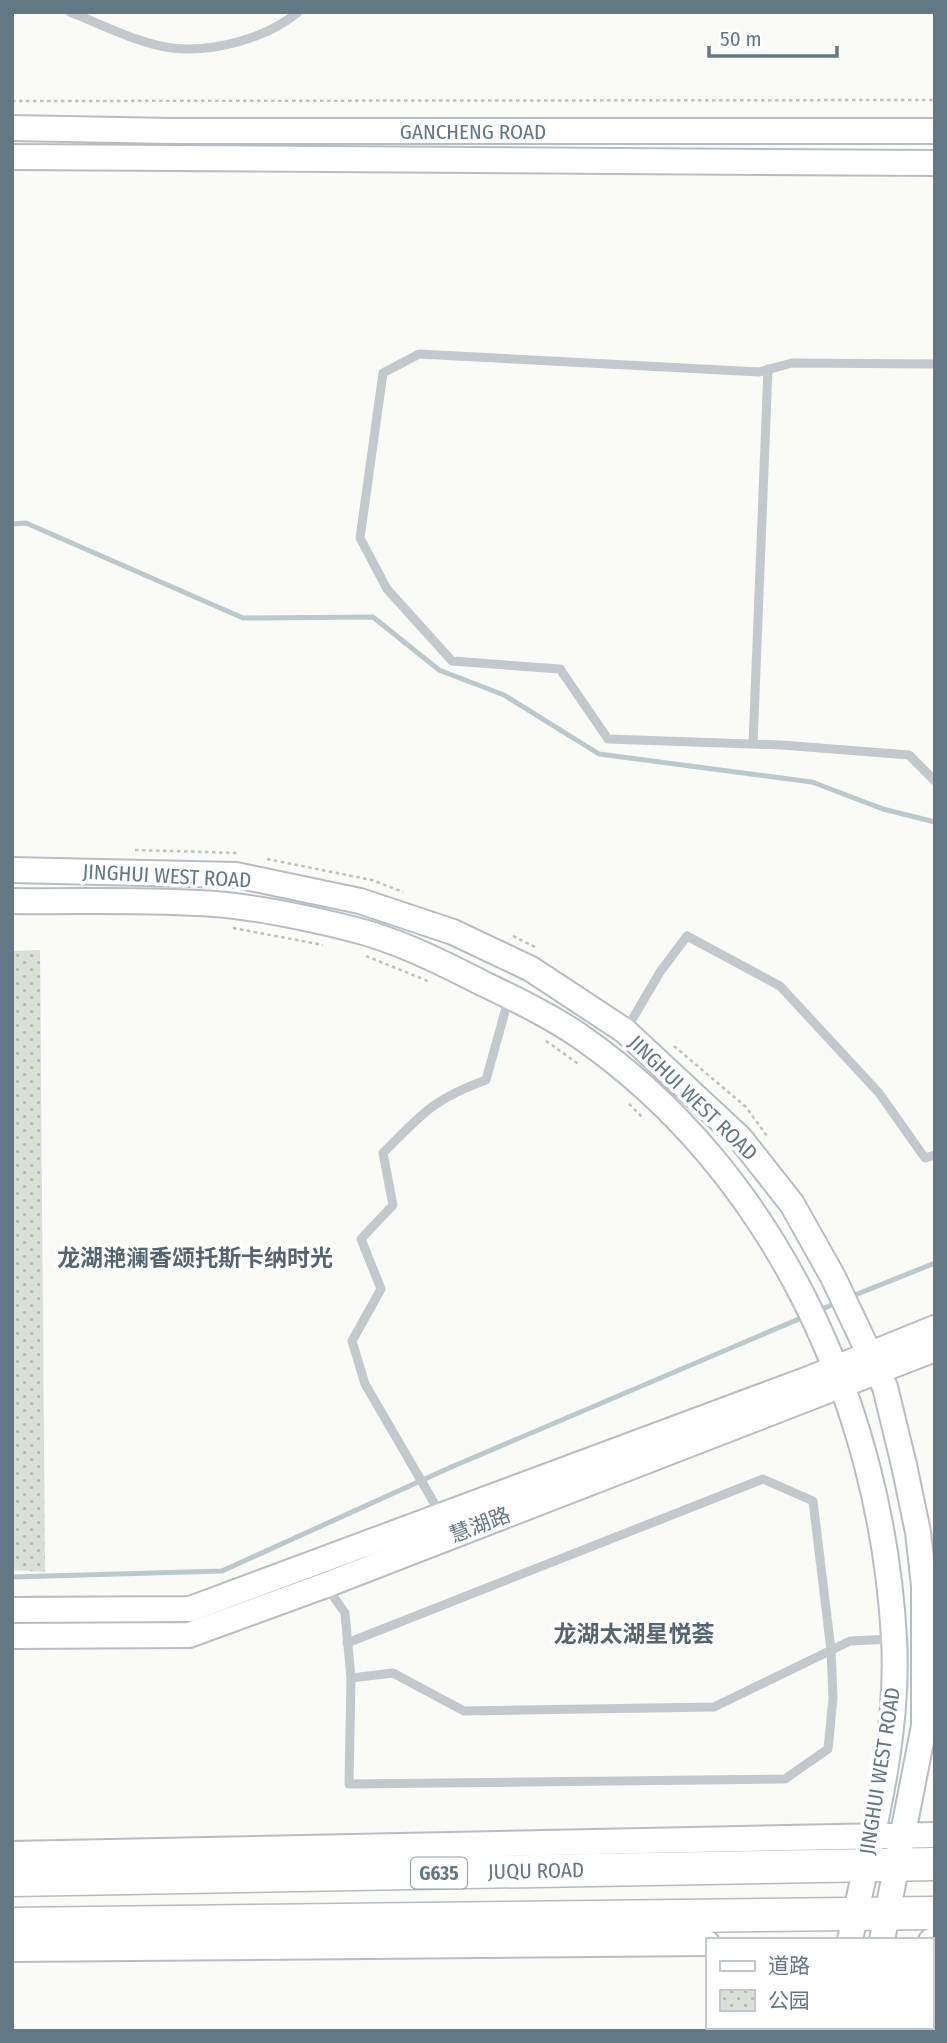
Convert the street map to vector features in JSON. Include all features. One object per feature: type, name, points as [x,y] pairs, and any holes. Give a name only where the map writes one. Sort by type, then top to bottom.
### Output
[{"type":"highway","name":"JUQU ROAD","points":[[12,1880],[901,1850],[935,1864]]},
{"type":"highway","name":"G635","points":[[12,1924],[449,1920],[885,1926],[935,1913]]},
{"type":"street","name":"GANCHENG ROAD","points":[[12,128],[572,133],[935,131]]},
{"type":"street","name":"GANCHENG ROAD","points":[[12,157],[935,163]]},
{"type":"street","name":"JINGHUI WEST ROAD","points":[[12,870],[236,875],[360,901],[453,932],[531,969],[625,1031],[740,1138],[792,1204],[850,1310],[873,1362],[904,1465],[918,1532],[924,1586],[924,1726],[885,1926]]},
{"type":"street","name":"JINGHUI WEST ROAD","points":[[12,901],[216,904],[350,928],[426,955],[509,996],[580,1036],[639,1084],[713,1156],[767,1234],[801,1291],[816,1323],[838,1376],[881,1520],[894,1639],[894,1706],[853,1926]]},
{"type":"street","name":"慧湖路","points":[[12,1636],[189,1634],[326,1585],[873,1362],[935,1328]]},
{"type":"street","name":"慧湖路","points":[[873,1362],[935,1349]]},
{"type":"street","name":"慧湖路","points":[[12,1610],[190,1609],[441,1514],[838,1376]]},
{"type":"street","points":[[901,1850],[935,1835]]},
{"type":"street","points":[[12,1854],[868,1851]]},
{"type":"street","points":[[393,1946],[449,1920]]},
{"type":"street","points":[[12,1949],[706,1942]]},
{"type":"lane","points":[[71,12],[173,48],[211,47],[247,38],[284,25],[298,12]]},
{"type":"lane","points":[[935,364],[792,363],[759,372],[419,354],[383,373],[360,538],[387,589],[452,661],[560,669],[608,739],[754,744],[909,755],[935,781]]},
{"type":"lane","points":[[754,744],[768,369]]},
{"type":"lane","points":[[625,1031],[660,972],[687,936],[780,986],[879,1093],[925,1158],[935,1155]]},
{"type":"lane","points":[[441,1514],[365,1384],[352,1341],[381,1289],[361,1239],[393,1205],[383,1153],[433,1103],[452,1092],[486,1080],[509,996]]},
{"type":"lane","points":[[326,1585],[345,1613],[351,1678],[349,1784],[785,1779],[828,1749],[833,1698],[831,1650],[813,1500],[763,1479],[348,1643]]},
{"type":"lane","points":[[351,1678],[393,1673],[464,1711],[714,1707],[850,1642],[894,1639]]},
{"type":"path","points":[[12,101],[935,100]]},
{"type":"path","points":[[230,928],[324,945]]},
{"type":"path","points":[[364,955],[428,981]]},
{"type":"path","points":[[536,1034],[589,1072]]},
{"type":"path","points":[[621,1096],[650,1125]]},
{"type":"green space","points":[[40,950],[45,1572],[12,1570],[12,951]]},
{"type":"waterway","points":[[12,524],[26,523],[243,618],[373,617],[439,670],[504,695],[599,754],[812,782],[883,809],[935,822]]},
{"type":"waterway","points":[[850,1297],[935,1263]]},
{"type":"waterway","points":[[818,1311],[838,1302]]},
{"type":"waterway","points":[[12,1577],[222,1571],[449,1468],[806,1316]]},
{"type":"district","name":"龙湖滟澜香颂托斯卡纳时光","points":[[195,1258]]},
{"type":"district","name":"龙湖太湖星悦荟","points":[[634,1634]]}]
